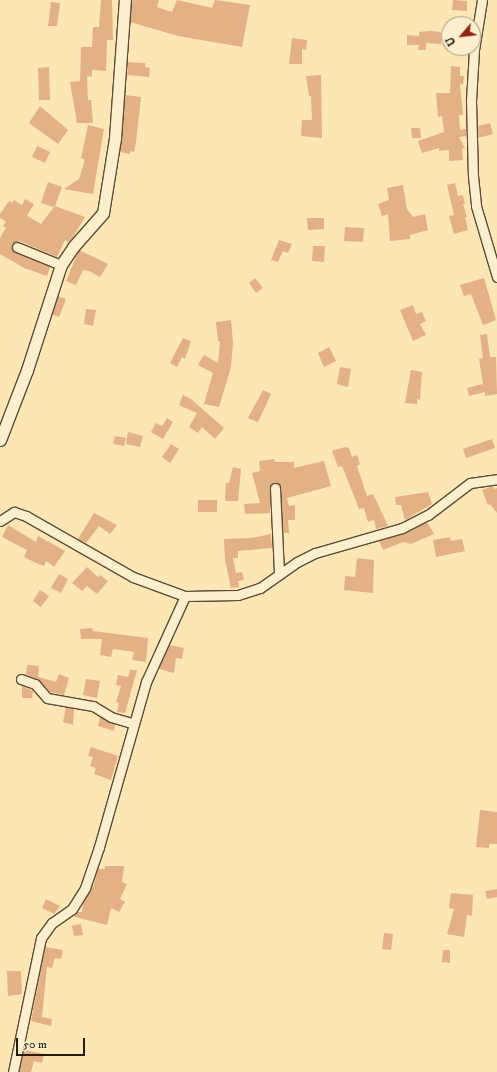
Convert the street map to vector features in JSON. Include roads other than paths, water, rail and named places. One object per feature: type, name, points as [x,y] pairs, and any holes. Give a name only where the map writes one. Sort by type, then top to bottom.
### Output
[{"type":"street","points":[[0,440],[27,370],[47,302],[61,265],[73,247],[103,213],[107,197],[118,102],[125,0]]},
{"type":"street","points":[[482,0],[474,50],[471,101],[473,176],[476,206],[497,277]]},
{"type":"street","points":[[18,247],[61,265]]},
{"type":"street","points":[[0,521],[14,512],[26,516],[133,577],[185,596],[248,593],[260,588],[279,574],[315,553],[402,528],[428,515],[462,487],[476,481],[497,479]]},
{"type":"street","points":[[275,488],[279,574]]},
{"type":"street","points":[[13,1072],[39,943],[46,928],[72,909],[85,888],[99,848],[132,723],[153,662],[185,596]]},
{"type":"street","points":[[22,679],[35,684],[47,698],[93,706],[111,717],[132,723]]}]
